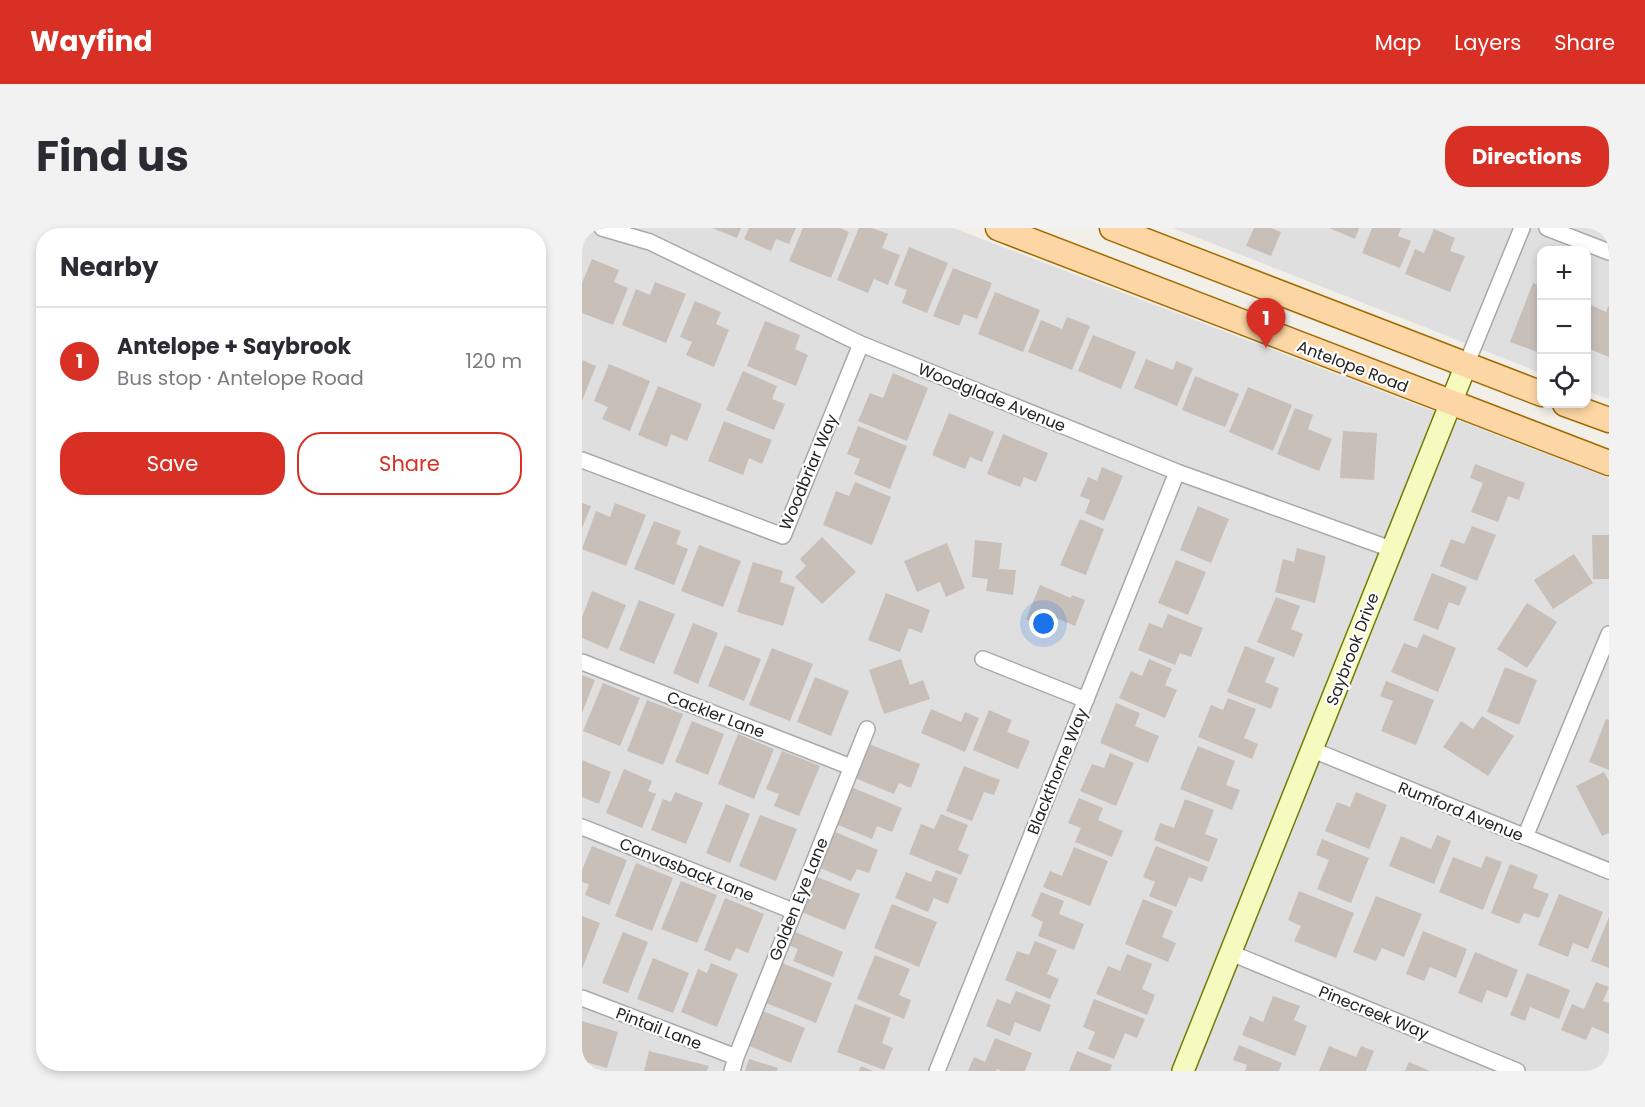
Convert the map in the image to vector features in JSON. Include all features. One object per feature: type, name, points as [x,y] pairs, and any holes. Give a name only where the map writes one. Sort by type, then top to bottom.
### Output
[{"type":"main road","name":"Antelope Road","points":[[998,228],[1609,463]]},
{"type":"main road","points":[[1112,228],[1537,392]]},
{"type":"main road","points":[[1576,408],[1609,420]]},
{"type":"street","name":"Woodglade Avenue","points":[[602,228],[652,235],[861,344],[1177,472],[1391,549]]},
{"type":"street","name":"Saybrook Drive","points":[[1183,1071],[1522,228]]},
{"type":"street","points":[[1547,228],[1609,252]]},
{"type":"street","name":"Woodbriar Way","points":[[582,460],[783,536],[861,344]]},
{"type":"street","name":"Blackthorne Way","points":[[937,1071],[1177,472]]},
{"type":"street","points":[[1525,837],[1609,634]]},
{"type":"street","points":[[983,659],[1086,700]]},
{"type":"street","name":"Cackler Lane","points":[[582,662],[851,767]]},
{"type":"street","name":"Golden Eye Lane","points":[[734,1064],[867,729]]},
{"type":"street","name":"Rumford Avenue","points":[[1313,750],[1609,871]]},
{"type":"street","name":"Canvasback Lane","points":[[582,827],[793,911]]},
{"type":"street","name":"Pinecreek Way","points":[[1231,953],[1517,1071]]},
{"type":"street","name":"Pintail Lane","points":[[582,998],[734,1064]]},
{"type":"shaded area","points":[[582,228],[953,228],[1609,478],[1609,1071],[582,1071]]},
{"type":"shaded area","points":[[1173,228],[1609,228],[1609,399],[1591,392],[1591,246],[1537,246],[1537,371]]},
{"type":"building","points":[[712,228],[741,228],[737,238]]},
{"type":"building","points":[[749,228],[796,228],[789,244],[776,239],[771,251],[744,239]]},
{"type":"building","points":[[803,228],[840,228],[849,232],[831,278],[789,261]]},
{"type":"building","points":[[859,228],[872,228],[888,234],[882,248],[900,255],[888,285],[874,279],[868,293],[837,280]]},
{"type":"building","points":[[1254,228],[1271,228],[1281,232],[1271,256],[1246,246]]},
{"type":"building","points":[[1329,228],[1359,228],[1355,239]]},
{"type":"building","points":[[1372,228],[1401,228],[1398,236],[1411,241],[1400,268],[1362,253]]},
{"type":"building","points":[[1434,229],[1455,238],[1450,251],[1465,256],[1450,292],[1405,274],[1415,249],[1424,253]]},
{"type":"building","points":[[909,247],[948,263],[927,313],[902,303],[907,290],[894,285]]},
{"type":"building","points":[[592,259],[619,270],[614,282],[628,288],[613,325],[582,313],[582,283]]},
{"type":"building","points":[[953,268],[992,283],[977,319],[964,314],[959,326],[933,316]]},
{"type":"building","points":[[655,282],[686,294],[666,343],[622,325],[636,289],[650,295]]},
{"type":"building","points":[[1533,283],[1537,285],[1537,352],[1510,342]]},
{"type":"building","points":[[995,292],[1040,310],[1023,352],[978,334]]},
{"type":"building","points":[[695,301],[721,312],[716,324],[729,330],[714,367],[686,355],[692,342],[680,337]]},
{"type":"building","points":[[1591,305],[1606,312],[1609,305],[1609,357],[1591,350]]},
{"type":"building","points":[[1067,317],[1090,326],[1072,370],[1028,352],[1041,320],[1062,329]]},
{"type":"building","points":[[765,321],[800,335],[795,349],[808,355],[796,386],[747,366]]},
{"type":"building","points":[[1093,335],[1136,352],[1121,389],[1078,371]]},
{"type":"building","points":[[1146,359],[1173,370],[1176,361],[1193,368],[1177,406],[1134,388]]},
{"type":"building","points":[[582,360],[596,366],[582,401]]},
{"type":"building","points":[[609,364],[650,381],[630,431],[602,419],[608,407],[594,401]]},
{"type":"building","points":[[743,371],[777,386],[772,399],[785,404],[774,430],[726,410]]},
{"type":"building","points":[[893,373],[928,388],[907,441],[858,421],[870,393],[883,398]]},
{"type":"building","points":[[1195,376],[1239,394],[1225,427],[1182,410]]},
{"type":"building","points":[[658,386],[702,404],[687,441],[671,434],[667,447],[638,435]]},
{"type":"building","points":[[1248,387],[1292,405],[1273,451],[1229,432]]},
{"type":"building","points":[[1295,408],[1313,415],[1308,429],[1332,439],[1319,471],[1277,454]]},
{"type":"building","points":[[949,413],[994,432],[982,462],[970,457],[965,469],[932,455]]},
{"type":"building","points":[[724,421],[772,440],[762,464],[749,458],[743,475],[708,461]]},
{"type":"building","points":[[858,426],[907,446],[890,489],[854,474],[860,459],[847,454]]},
{"type":"building","points":[[1343,431],[1377,433],[1374,480],[1340,478]]},
{"type":"building","points":[[1003,434],[1048,453],[1036,482],[1024,477],[1020,487],[987,474]]},
{"type":"building","points":[[1475,464],[1525,483],[1519,500],[1508,496],[1498,522],[1471,512],[1483,483],[1470,478]]},
{"type":"building","points":[[1102,467],[1123,476],[1104,521],[1085,513],[1090,500],[1080,496],[1088,477],[1097,481]]},
{"type":"building","points":[[855,482],[891,497],[872,545],[823,525],[836,491],[849,496]]},
{"type":"building","points":[[582,503],[591,506],[582,528]]},
{"type":"building","points":[[615,503],[646,515],[626,566],[582,549],[596,511],[610,517]]},
{"type":"building","points":[[1198,506],[1229,519],[1211,563],[1180,550]]},
{"type":"building","points":[[1080,519],[1104,529],[1086,575],[1060,565]]},
{"type":"building","points":[[654,521],[681,531],[676,544],[688,549],[674,585],[634,569]]},
{"type":"building","points":[[1472,526],[1496,535],[1477,581],[1440,566],[1451,539],[1464,544]]},
{"type":"building","points":[[1592,535],[1609,535],[1609,579],[1593,579]]},
{"type":"building","points":[[822,537],[856,572],[822,604],[795,577],[806,566],[800,559]]},
{"type":"building","points":[[975,540],[1002,543],[999,569],[1016,570],[1013,595],[986,591],[988,579],[972,577]]},
{"type":"building","points":[[947,543],[965,588],[946,597],[940,582],[917,592],[904,561]]},
{"type":"building","points":[[699,545],[741,561],[723,607],[681,591]]},
{"type":"building","points":[[1297,548],[1326,556],[1315,603],[1275,592],[1283,559],[1294,562]]},
{"type":"building","points":[[1574,554],[1593,583],[1553,609],[1534,580]]},
{"type":"building","points":[[1176,560],[1206,572],[1188,615],[1158,603]]},
{"type":"building","points":[[753,562],[783,571],[780,582],[795,587],[783,626],[737,612]]},
{"type":"building","points":[[1432,573],[1467,587],[1459,606],[1449,602],[1438,630],[1413,620]]},
{"type":"building","points":[[1040,585],[1071,598],[1072,595],[1085,600],[1075,626],[1054,617],[1049,629],[1026,619]]},
{"type":"building","points":[[592,591],[626,605],[608,649],[582,638],[582,617]]},
{"type":"building","points":[[886,593],[930,610],[922,633],[909,628],[900,652],[868,640]]},
{"type":"building","points":[[1276,597],[1300,606],[1291,629],[1303,634],[1294,657],[1257,642]]},
{"type":"building","points":[[639,600],[675,614],[654,664],[619,650]]},
{"type":"building","points":[[1527,603],[1557,622],[1527,668],[1497,649]]},
{"type":"building","points":[[1168,614],[1203,628],[1191,657],[1180,653],[1175,665],[1138,650],[1149,623],[1162,628]]},
{"type":"building","points":[[693,623],[718,633],[698,684],[673,673]]},
{"type":"building","points":[[1423,634],[1456,648],[1438,692],[1391,672],[1404,643],[1417,648]]},
{"type":"building","points":[[725,645],[761,659],[744,701],[708,686]]},
{"type":"building","points":[[1245,646],[1275,658],[1265,682],[1279,688],[1271,709],[1227,692]]},
{"type":"building","points":[[772,648],[813,664],[790,721],[749,705]]},
{"type":"building","points":[[901,659],[910,685],[923,680],[930,699],[884,714],[869,670]]},
{"type":"building","points":[[1149,659],[1172,669],[1165,685],[1177,690],[1165,718],[1119,698],[1131,671],[1142,676]]},
{"type":"building","points":[[1505,667],[1537,680],[1519,725],[1487,712]]},
{"type":"building","points":[[582,675],[595,680],[582,713]]},
{"type":"building","points":[[815,677],[849,691],[831,736],[797,722]]},
{"type":"building","points":[[1386,681],[1434,700],[1416,745],[1381,731],[1393,701],[1380,696]]},
{"type":"building","points":[[603,683],[640,698],[620,746],[583,731]]},
{"type":"building","points":[[1228,698],[1256,709],[1244,738],[1258,744],[1252,759],[1198,737],[1211,705],[1223,710]]},
{"type":"building","points":[[647,700],[683,714],[663,765],[627,751]]},
{"type":"building","points":[[1116,703],[1140,713],[1135,726],[1159,736],[1148,763],[1100,743]]},
{"type":"building","points":[[931,709],[961,722],[965,712],[979,718],[965,752],[921,733]]},
{"type":"building","points":[[989,710],[1012,720],[1007,732],[1030,741],[1018,769],[973,750]]},
{"type":"building","points":[[1482,716],[1514,736],[1488,776],[1443,747],[1461,721],[1473,729]]},
{"type":"building","points":[[1606,719],[1609,720],[1609,770],[1589,762]]},
{"type":"building","points":[[692,721],[724,734],[708,775],[675,762]]},
{"type":"building","points":[[738,734],[774,749],[754,799],[718,784]]},
{"type":"building","points":[[869,744],[920,764],[911,788],[899,783],[894,794],[855,778]]},
{"type":"building","points":[[1198,746],[1235,761],[1226,785],[1240,790],[1232,810],[1180,789]]},
{"type":"building","points":[[782,751],[820,766],[799,816],[774,806],[779,794],[766,789]]},
{"type":"building","points":[[1110,753],[1134,763],[1116,806],[1080,791],[1092,764],[1104,768]]},
{"type":"building","points":[[582,760],[611,772],[599,804],[582,797]]},
{"type":"building","points":[[964,766],[1000,780],[994,795],[984,792],[972,821],[946,811]]},
{"type":"building","points":[[624,769],[652,781],[648,791],[656,794],[642,828],[606,813]]},
{"type":"building","points":[[1604,772],[1609,781],[1609,833],[1602,836],[1576,786]]},
{"type":"building","points":[[851,787],[902,808],[892,832],[877,826],[872,839],[836,824]]},
{"type":"building","points":[[675,792],[703,803],[686,844],[651,830],[663,799],[671,802]]},
{"type":"building","points":[[1356,792],[1387,805],[1369,849],[1325,831],[1337,802],[1350,807]]},
{"type":"building","points":[[1079,798],[1103,808],[1098,820],[1123,831],[1112,857],[1075,842],[1081,828],[1068,823]]},
{"type":"building","points":[[1185,799],[1214,810],[1205,834],[1218,839],[1209,862],[1154,840],[1160,823],[1174,828]]},
{"type":"building","points":[[726,804],[750,814],[730,863],[706,853]]},
{"type":"building","points":[[941,814],[968,825],[958,850],[969,855],[961,875],[909,854],[921,824],[934,829]]},
{"type":"building","points":[[760,815],[797,829],[776,881],[739,866]]},
{"type":"building","points":[[833,831],[878,850],[869,873],[857,869],[851,881],[818,867]]},
{"type":"building","points":[[1437,835],[1451,841],[1434,884],[1389,866],[1401,836],[1431,849]]},
{"type":"building","points":[[1322,839],[1369,858],[1351,903],[1317,889],[1329,860],[1316,855]]},
{"type":"building","points":[[592,846],[627,860],[609,905],[585,895],[589,884],[582,882],[582,870]]},
{"type":"building","points":[[1156,846],[1208,867],[1202,882],[1189,877],[1176,907],[1149,896],[1155,882],[1143,877]]},
{"type":"building","points":[[1074,847],[1108,861],[1090,906],[1043,887],[1050,871],[1062,876]]},
{"type":"building","points":[[1486,856],[1502,862],[1483,910],[1439,892],[1453,857],[1481,868]]},
{"type":"building","points":[[636,863],[673,878],[652,931],[615,916]]},
{"type":"building","points":[[1510,864],[1538,875],[1533,888],[1549,894],[1539,918],[1524,913],[1519,924],[1491,913]]},
{"type":"building","points":[[936,870],[958,878],[948,904],[934,898],[928,912],[895,898],[906,872],[931,882]]},
{"type":"building","points":[[817,877],[860,894],[845,930],[802,912]]},
{"type":"building","points":[[681,881],[717,895],[697,943],[661,929]]},
{"type":"building","points":[[1299,891],[1354,913],[1336,958],[1294,941],[1301,926],[1288,920]]},
{"type":"building","points":[[1041,892],[1064,901],[1059,914],[1084,924],[1074,950],[1038,936],[1043,922],[1031,916]]},
{"type":"building","points":[[1559,894],[1603,912],[1588,949],[1573,943],[1568,957],[1538,945]]},
{"type":"building","points":[[1376,896],[1422,914],[1404,957],[1382,948],[1376,961],[1353,952]]},
{"type":"building","points":[[725,898],[764,914],[748,953],[736,948],[730,961],[704,950]]},
{"type":"building","points":[[1143,899],[1173,911],[1162,937],[1176,943],[1168,962],[1125,944]]},
{"type":"building","points":[[892,904],[937,922],[919,967],[874,948]]},
{"type":"building","points":[[582,916],[600,923],[582,969]]},
{"type":"building","points":[[1609,917],[1609,968],[1591,961]]},
{"type":"building","points":[[793,931],[843,952],[833,977],[793,961],[798,949],[788,945]]},
{"type":"building","points":[[1423,931],[1467,949],[1456,978],[1430,967],[1424,981],[1406,974]]},
{"type":"building","points":[[623,932],[648,942],[628,993],[602,983]]},
{"type":"building","points":[[1035,941],[1057,950],[1047,974],[1059,979],[1050,999],[1005,980],[1017,951],[1029,955]]},
{"type":"building","points":[[1475,952],[1518,970],[1507,998],[1487,990],[1482,1003],[1458,993]]},
{"type":"building","points":[[1127,954],[1152,964],[1142,989],[1155,995],[1147,1015],[1096,994],[1108,966],[1120,971]]},
{"type":"building","points":[[875,955],[910,969],[899,995],[911,1000],[904,1019],[857,999]]},
{"type":"building","points":[[653,958],[689,973],[673,1013],[637,999]]},
{"type":"building","points":[[711,963],[738,974],[717,1027],[681,1012],[698,969],[707,973]]},
{"type":"building","points":[[782,963],[832,983],[816,1023],[766,1003]]},
{"type":"building","points":[[1527,973],[1570,990],[1559,1019],[1530,1007],[1525,1021],[1510,1015]]},
{"type":"building","points":[[1596,982],[1609,987],[1603,1001],[1609,1003],[1609,1034],[1592,1027],[1586,1040],[1561,1030],[1572,1004],[1584,1009]]},
{"type":"building","points":[[1016,991],[1051,1005],[1040,1032],[1015,1022],[1010,1036],[986,1026],[997,999],[1010,1004]]},
{"type":"building","points":[[1273,996],[1300,1006],[1294,1020],[1307,1026],[1295,1056],[1242,1035],[1250,1016],[1263,1022]]},
{"type":"building","points":[[1094,999],[1145,1019],[1137,1038],[1125,1033],[1114,1059],[1088,1049],[1095,1032],[1083,1027]]},
{"type":"building","points":[[855,1004],[891,1018],[882,1043],[893,1048],[884,1070],[837,1052]]},
{"type":"building","points":[[763,1011],[805,1028],[791,1063],[749,1046]]},
{"type":"building","points":[[582,1021],[618,1032],[607,1068],[582,1061]]},
{"type":"building","points":[[995,1038],[1032,1053],[1025,1071],[997,1069],[996,1071],[968,1071],[974,1057],[985,1062]]},
{"type":"building","points":[[1239,1045],[1282,1063],[1279,1071],[1245,1071],[1247,1065],[1233,1060]]},
{"type":"building","points":[[1329,1046],[1356,1057],[1361,1046],[1374,1051],[1366,1071],[1319,1071]]},
{"type":"building","points":[[649,1051],[709,1066],[707,1071],[644,1071]]},
{"type":"building","points":[[1077,1051],[1112,1065],[1110,1071],[1069,1071]]},
{"type":"building","points":[[749,1059],[778,1068],[777,1071],[745,1071]]},
{"type":"building","points":[[1409,1062],[1430,1071],[1405,1071]]},
{"type":"building","points":[[861,1066],[873,1071],[859,1071]]},
{"type":"place","name":"Antelope + Saybrook","points":[[1266,348]]}]
